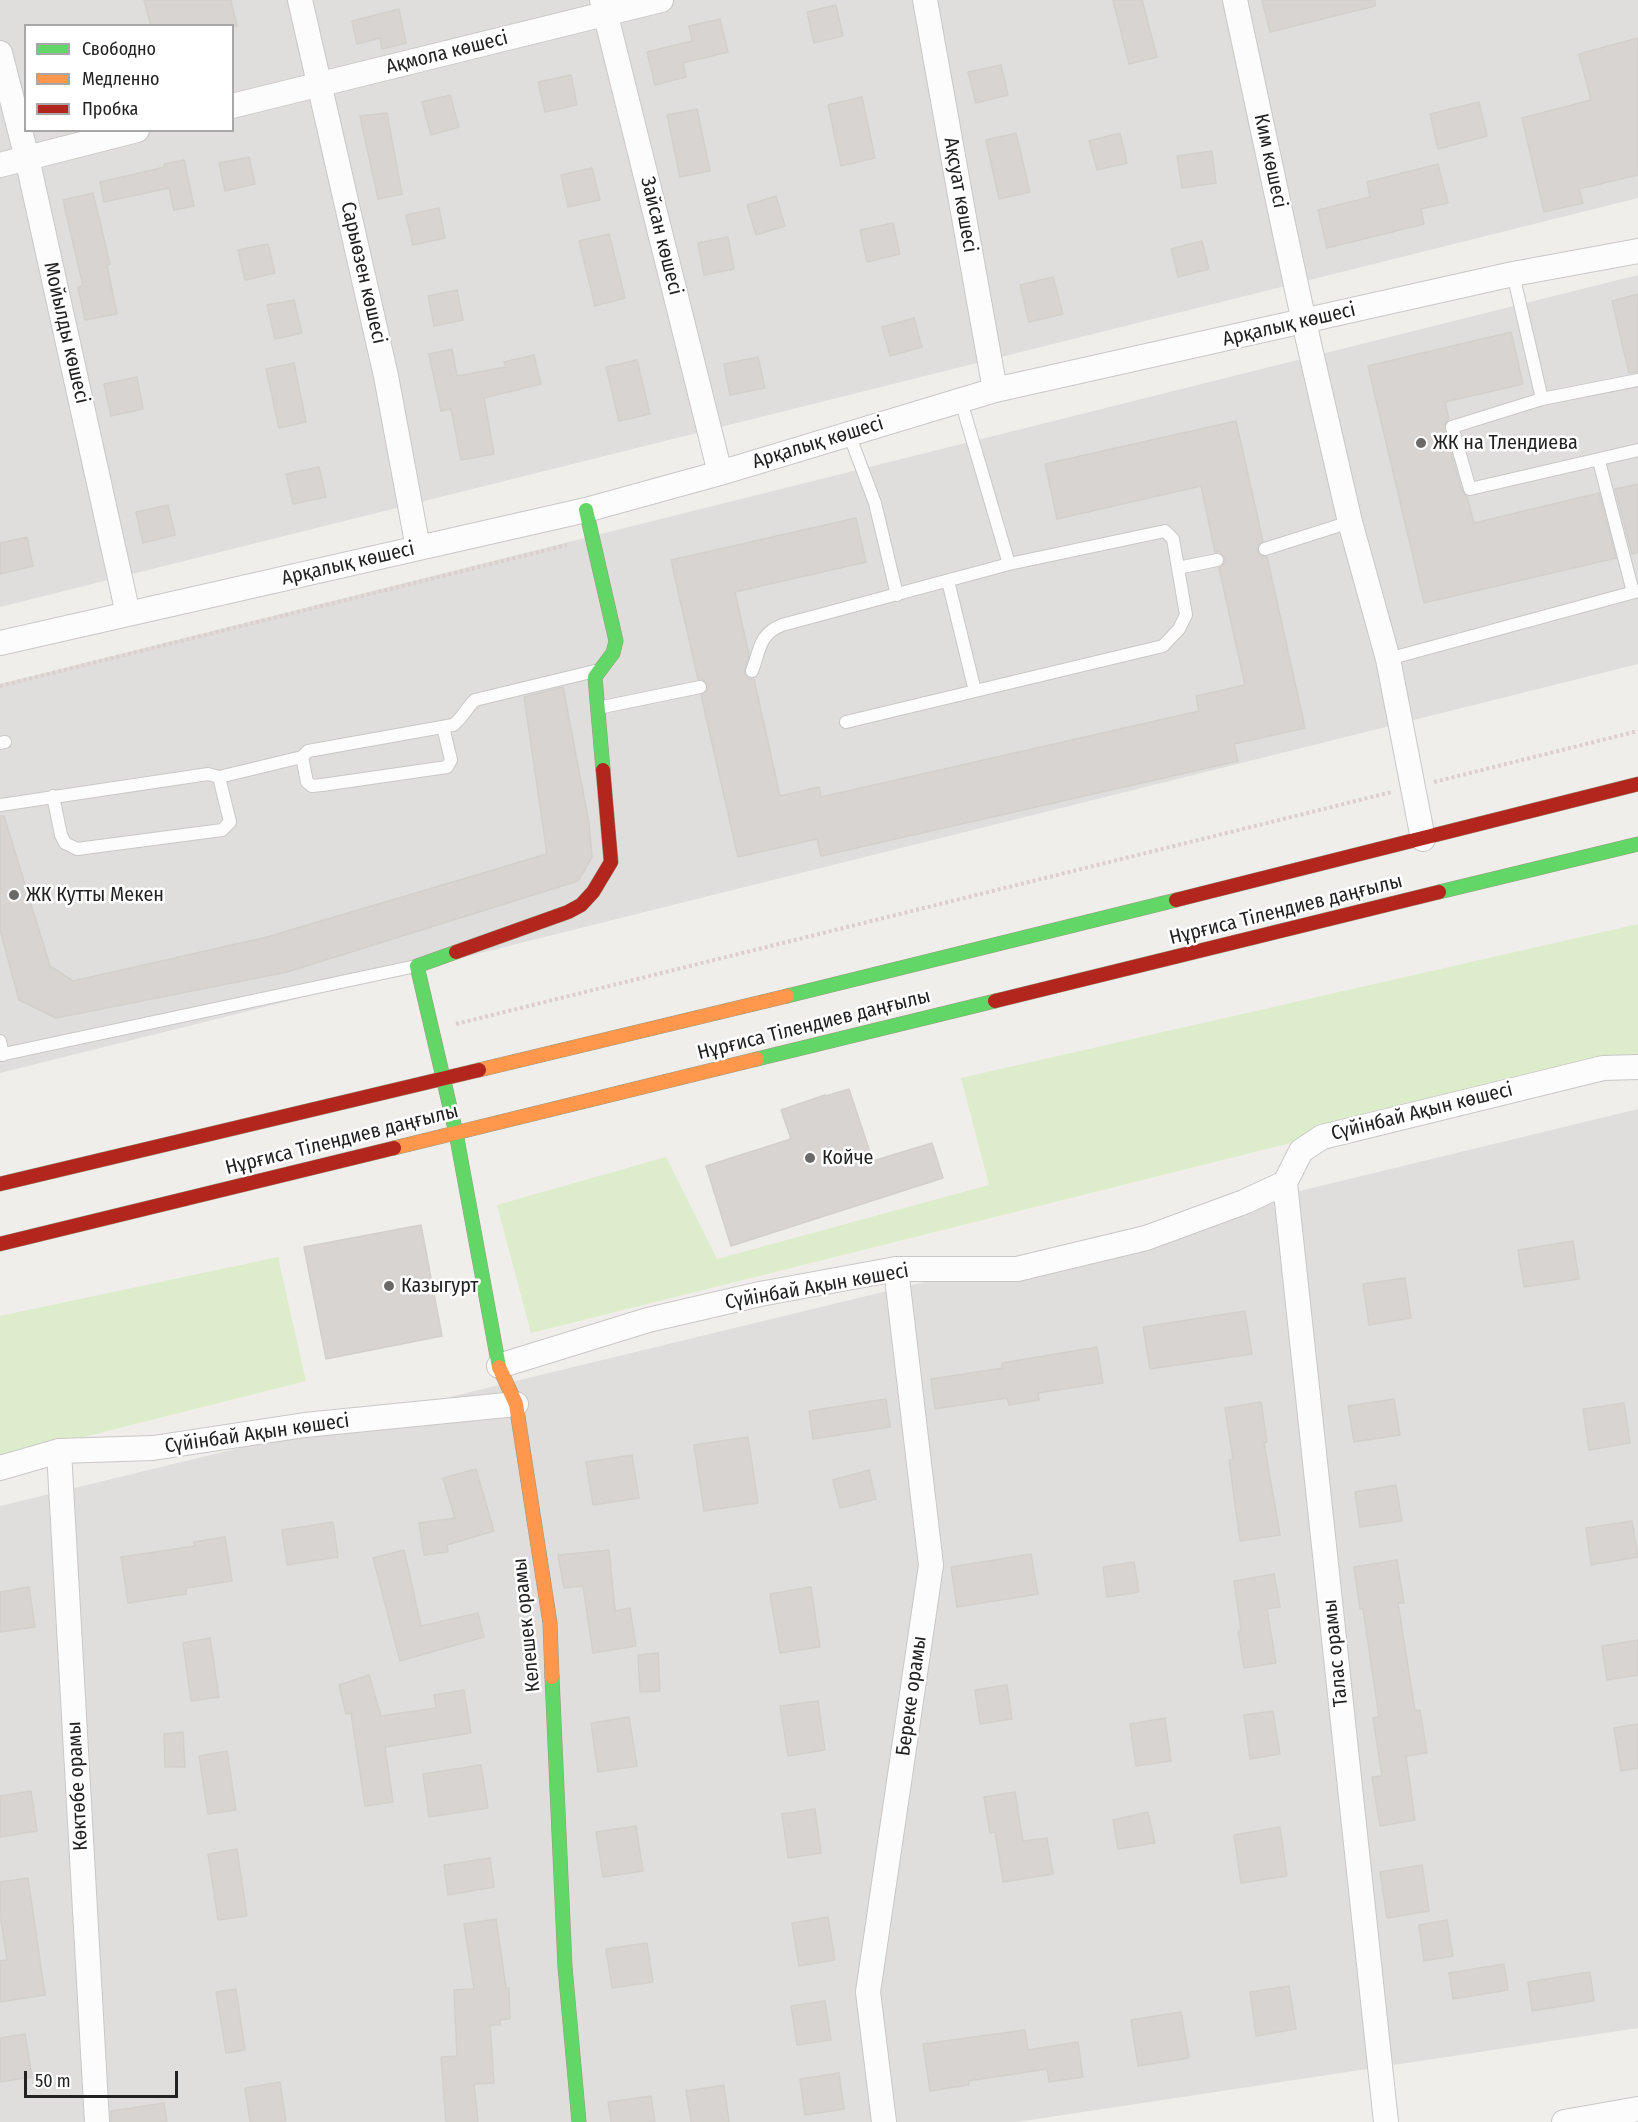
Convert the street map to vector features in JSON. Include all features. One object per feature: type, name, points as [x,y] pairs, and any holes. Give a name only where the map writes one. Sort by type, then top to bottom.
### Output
[{"type":"main road","points":[[456,1132],[417,966],[568,912],[581,905],[593,892],[610,862],[595,677],[597,670],[613,657],[616,641],[586,510]]},
{"type":"main road","name":"Нұрғиса Тілендиев даңғылы","points":[[0,1184],[443,1079],[1423,839],[1638,784]]},
{"type":"main road","name":"Нұрғиса Тілендиев даңғылы","points":[[0,1244],[1638,844]]},
{"type":"main road","name":"Келешек орамы","points":[[456,1132],[499,1366],[516,1404],[550,1623],[565,1967],[579,2122]]},
{"type":"street","name":"Сарыөзен көшесі","points":[[300,0],[386,376],[418,548]]},
{"type":"street","name":"Ақмола көшесі","points":[[234,106],[603,7],[661,0]]},
{"type":"street","name":"Ақсуат көшесі","points":[[925,0],[995,390]]},
{"type":"street","name":"Ким көшесі","points":[[1235,0],[1304,322],[1350,522],[1388,659],[1423,839]]},
{"type":"street","name":"Зайсан көшесі","points":[[603,7],[720,473]]},
{"type":"street","name":"Мойылды көшесі","points":[[0,53],[27,158],[128,614]]},
{"type":"street","points":[[0,165],[129,132]]},
{"type":"street","name":"Арқалық көшесі","points":[[0,643],[586,510],[720,473],[995,390],[1513,274],[1638,251]]},
{"type":"street","name":"Сүйінбай Ақын көшесі","points":[[499,1366],[648,1320],[760,1294],[896,1269],[1017,1269],[1146,1238],[1244,1202],[1285,1184],[1301,1151],[1322,1137],[1603,1068],[1638,1067]]},
{"type":"street","name":"Талас орамы","points":[[1285,1184],[1386,2122]]},
{"type":"street","name":"Береке орамы","points":[[884,2122],[868,1992],[931,1565],[896,1269]]},
{"type":"street","name":"Сүйінбай Ақын көшесі","points":[[0,1468],[59,1451],[153,1448],[305,1425],[516,1404]]},
{"type":"street","name":"Көктөбе орамы","points":[[59,1451],[97,2122]]},
{"type":"street","points":[[1564,2122],[1638,2109]]},
{"type":"lane","points":[[1513,274],[1542,399]]},
{"type":"lane","points":[[1638,380],[1542,399],[1452,427],[1470,489],[1599,461],[1638,450]]},
{"type":"lane","points":[[961,401],[1010,564]]},
{"type":"lane","points":[[849,434],[875,503],[897,595]]},
{"type":"lane","points":[[1388,659],[1635,592],[1599,461]]},
{"type":"lane","points":[[1265,549],[1350,522]]},
{"type":"lane","points":[[752,671],[765,635],[772,629],[1010,564],[1165,531],[1173,539],[1186,615],[1179,629],[1163,646],[846,722]]},
{"type":"lane","points":[[1178,568],[1217,560]]},
{"type":"lane","points":[[948,581],[975,691]]},
{"type":"lane","points":[[0,805],[208,774],[219,777],[302,757],[308,752],[443,727],[459,721],[467,707],[475,700],[597,670]]},
{"type":"lane","points":[[596,708],[700,687]]},
{"type":"lane","points":[[302,757],[307,782],[312,786],[447,767],[451,760],[443,727]]},
{"type":"lane","points":[[53,796],[61,835],[65,843],[77,849],[222,830],[230,822],[219,777]]},
{"type":"lane","points":[[0,1041],[2,1055],[417,966]]},
{"type":"path","points":[[0,686],[593,539]]},
{"type":"path","points":[[432,1030],[1638,731]]},
{"type":"shaded area","points":[[0,0],[1638,0],[1638,198],[0,607]]},
{"type":"shaded area","points":[[1638,275],[1638,664],[0,1073],[0,684]]},
{"type":"shaded area","points":[[1638,1109],[1638,2028],[1017,2122],[0,2122],[0,1506]]},
{"type":"green space","points":[[1638,924],[1638,1056],[531,1333],[497,1205],[666,1157],[717,1259],[989,1185],[961,1078]]},
{"type":"green space","points":[[278,1257],[306,1381],[0,1458],[0,1316]]},
{"type":"building","points":[[144,0],[231,0],[237,26],[234,24],[150,24]]},
{"type":"building","points":[[1113,0],[1142,0],[1157,57],[1129,64]]},
{"type":"building","points":[[1262,0],[1375,0],[1375,6],[1270,32]]},
{"type":"building","points":[[836,5],[843,36],[814,43],[807,12]]},
{"type":"building","points":[[399,9],[406,43],[382,49],[380,38],[357,44],[352,21]]},
{"type":"building","points":[[720,19],[728,52],[683,63],[686,77],[655,85],[647,52],[692,41],[689,26]]},
{"type":"building","points":[[1638,38],[1638,175],[1579,189],[1583,203],[1544,212],[1522,118],[1591,100],[1579,54]]},
{"type":"building","points":[[1001,65],[1008,95],[976,103],[968,72]]},
{"type":"building","points":[[571,75],[577,105],[545,112],[538,82]]},
{"type":"building","points":[[450,95],[459,127],[431,135],[422,102]]},
{"type":"building","points":[[862,97],[875,158],[841,166],[828,105]]},
{"type":"building","points":[[1479,102],[1487,136],[1438,149],[1430,114]]},
{"type":"building","points":[[697,109],[710,171],[680,177],[667,115]]},
{"type":"building","points":[[387,113],[402,194],[378,199],[360,116]]},
{"type":"building","points":[[1016,133],[1030,192],[999,199],[986,140]]},
{"type":"building","points":[[1120,133],[1127,163],[1097,170],[1089,141]]},
{"type":"building","points":[[1212,151],[1216,183],[1182,188],[1177,156]]},
{"type":"building","points":[[249,157],[255,184],[225,191],[219,163]]},
{"type":"building","points":[[184,160],[194,206],[174,210],[169,188],[104,202],[100,182],[165,167],[164,164]]},
{"type":"building","points":[[1438,164],[1448,203],[1421,209],[1424,224],[1327,248],[1318,210],[1370,197],[1367,182]]},
{"type":"building","points":[[592,168],[600,200],[568,207],[561,175]]},
{"type":"building","points":[[93,193],[110,264],[107,265],[117,314],[85,320],[78,287],[83,286],[63,200]]},
{"type":"building","points":[[776,196],[785,226],[756,235],[747,205]]},
{"type":"building","points":[[439,208],[445,238],[413,245],[406,215]]},
{"type":"building","points":[[893,223],[900,254],[867,262],[860,230]]},
{"type":"building","points":[[609,234],[625,298],[595,306],[579,241]]},
{"type":"building","points":[[728,237],[734,269],[704,275],[698,243]]},
{"type":"building","points":[[1202,241],[1209,269],[1178,277],[1171,249]]},
{"type":"building","points":[[268,244],[275,273],[245,280],[238,250]]},
{"type":"building","points":[[1053,277],[1063,314],[1029,322],[1020,285]]},
{"type":"building","points":[[457,290],[463,320],[434,326],[428,296]]},
{"type":"building","points":[[1638,294],[1638,372],[1629,373],[1612,301]]},
{"type":"building","points":[[294,300],[302,333],[275,339],[267,305]]},
{"type":"building","points":[[914,318],[922,347],[890,356],[882,327]]},
{"type":"building","name":"ЖК на Тлендиева","points":[[1511,332],[1523,384],[1445,402],[1449,419],[1444,429],[1474,523],[1599,493],[1616,558],[1424,603],[1368,366]]},
{"type":"building","points":[[452,349],[457,376],[506,367],[504,362],[534,355],[541,384],[484,398],[494,454],[461,460],[451,409],[441,411],[429,354]]},
{"type":"building","points":[[758,357],[765,388],[730,395],[724,364]]},
{"type":"building","points":[[637,360],[650,414],[619,421],[606,367]]},
{"type":"building","points":[[294,363],[306,422],[279,428],[266,369]]},
{"type":"building","points":[[137,377],[143,409],[111,416],[104,384]]},
{"type":"building","points":[[1236,421],[1263,541],[1259,544],[1257,551],[1260,555],[1267,557],[1305,728],[1234,744],[1238,761],[821,856],[817,839],[738,857],[701,695],[708,690],[708,685],[703,679],[698,679],[671,560],[856,518],[866,562],[735,592],[749,655],[744,673],[749,679],[754,679],[780,796],[819,787],[821,797],[1199,711],[1196,696],[1245,685],[1219,568],[1225,563],[1225,558],[1220,552],[1215,552],[1201,486],[1057,519],[1045,464]]},
{"type":"building","points":[[319,467],[326,497],[293,504],[286,474]]},
{"type":"building","points":[[1638,484],[1638,552],[1632,554],[1615,489]]},
{"type":"building","points":[[168,505],[175,535],[143,543],[136,512]]},
{"type":"building","points":[[27,537],[33,566],[0,574],[0,543]]},
{"type":"building","points":[[563,687],[589,823],[592,857],[578,881],[287,972],[56,1018],[19,1000],[0,930],[0,816],[4,816],[50,966],[73,981],[267,937],[547,854],[524,697]]},
{"type":"building","points":[[849,1089],[873,1161],[932,1143],[943,1178],[731,1246],[706,1166],[791,1139],[781,1110]]},
{"type":"building","points":[[421,1225],[442,1336],[326,1359],[304,1247]]},
{"type":"building","points":[[1573,1241],[1579,1279],[1524,1287],[1518,1250]]},
{"type":"building","points":[[1405,1278],[1411,1318],[1369,1325],[1363,1284]]},
{"type":"building","points":[[1245,1311],[1252,1354],[1150,1369],[1143,1327]]},
{"type":"building","points":[[1097,1347],[1103,1383],[1038,1393],[1039,1400],[1009,1405],[1007,1398],[935,1409],[931,1379],[1003,1368],[1002,1363]]},
{"type":"building","points":[[886,1399],[890,1427],[813,1439],[809,1411]]},
{"type":"building","points":[[1394,1399],[1400,1435],[1354,1442],[1348,1406]]},
{"type":"building","points":[[1261,1402],[1267,1442],[1264,1443],[1280,1535],[1240,1541],[1229,1460],[1233,1459],[1225,1408]]},
{"type":"building","points":[[1624,1403],[1630,1443],[1589,1450],[1583,1409]]},
{"type":"building","points":[[748,1437],[758,1503],[704,1511],[694,1445]]},
{"type":"building","points":[[632,1455],[639,1498],[593,1505],[586,1462]]},
{"type":"building","points":[[476,1469],[494,1531],[447,1545],[448,1552],[424,1555],[419,1523],[455,1518],[443,1478]]},
{"type":"building","points":[[869,1470],[876,1499],[840,1508],[833,1480]]},
{"type":"building","points":[[1396,1485],[1402,1521],[1360,1527],[1355,1492]]},
{"type":"building","points":[[1632,1521],[1638,1557],[1591,1565],[1586,1528]]},
{"type":"building","points":[[333,1522],[338,1557],[287,1565],[282,1530]]},
{"type":"building","points":[[225,1537],[232,1581],[186,1588],[186,1594],[128,1603],[121,1557],[195,1546],[194,1542]]},
{"type":"building","points":[[404,1550],[421,1626],[478,1613],[484,1637],[400,1661],[373,1558]]},
{"type":"building","points":[[609,1550],[615,1611],[630,1608],[636,1646],[593,1653],[583,1586],[564,1588],[558,1555]]},
{"type":"building","points":[[1031,1554],[1038,1594],[957,1607],[951,1567]]},
{"type":"building","points":[[1397,1560],[1404,1603],[1398,1603],[1415,1711],[1420,1710],[1427,1753],[1406,1756],[1415,1820],[1380,1826],[1372,1777],[1382,1776],[1373,1718],[1379,1717],[1363,1609],[1360,1609],[1354,1567]]},
{"type":"building","points":[[1134,1562],[1139,1592],[1107,1597],[1103,1567]]},
{"type":"building","points":[[1274,1574],[1280,1607],[1267,1609],[1276,1663],[1244,1668],[1234,1581]]},
{"type":"building","points":[[29,1587],[35,1627],[0,1632],[0,1592]]},
{"type":"building","points":[[811,1587],[820,1647],[780,1653],[770,1594]]},
{"type":"building","points":[[210,1638],[219,1697],[191,1701],[183,1643]]},
{"type":"building","points":[[1638,1640],[1638,1675],[1607,1680],[1602,1646]]},
{"type":"building","points":[[658,1653],[660,1691],[640,1692],[638,1655]]},
{"type":"building","points":[[369,1675],[381,1716],[436,1708],[434,1695],[464,1690],[471,1733],[385,1747],[393,1802],[365,1806],[351,1713],[346,1714],[339,1685]]},
{"type":"building","points":[[1007,1685],[1012,1719],[980,1724],[975,1690]]},
{"type":"building","points":[[818,1701],[825,1750],[788,1756],[780,1706]]},
{"type":"building","points":[[1273,1711],[1280,1754],[1250,1759],[1244,1715]]},
{"type":"building","points":[[629,1717],[637,1766],[598,1772],[591,1723]]},
{"type":"building","points":[[1165,1718],[1171,1761],[1136,1766],[1130,1724]]},
{"type":"building","points":[[1638,1724],[1638,1768],[1621,1771],[1614,1728]]},
{"type":"building","points":[[183,1732],[185,1767],[165,1767],[164,1734]]},
{"type":"building","points":[[227,1751],[236,1810],[208,1814],[199,1756]]},
{"type":"building","points":[[481,1765],[488,1808],[429,1817],[423,1774]]},
{"type":"building","points":[[31,1791],[37,1831],[0,1837],[0,1796]]},
{"type":"building","points":[[1015,1792],[1023,1841],[1047,1838],[1053,1874],[1003,1882],[995,1832],[990,1833],[984,1797]]},
{"type":"building","points":[[815,1809],[821,1853],[788,1858],[782,1814]]},
{"type":"building","points":[[1148,1812],[1155,1843],[1118,1849],[1113,1820]]},
{"type":"building","points":[[636,1826],[643,1871],[603,1877],[596,1832]]},
{"type":"building","points":[[1280,1827],[1287,1876],[1241,1883],[1234,1835]]},
{"type":"building","points":[[237,1849],[247,1916],[218,1920],[208,1854]]},
{"type":"building","points":[[490,1858],[494,1887],[448,1895],[444,1865]]},
{"type":"building","points":[[1422,1865],[1429,1911],[1387,1918],[1380,1872]]},
{"type":"building","points":[[28,1878],[45,1995],[0,2002],[0,1961],[7,1960],[0,1913],[0,1882]]},
{"type":"building","points":[[828,1917],[835,1960],[799,1966],[792,1923]]},
{"type":"building","points":[[496,1919],[506,1988],[509,1988],[510,2019],[500,2020],[500,2025],[490,2025],[494,2083],[474,2084],[478,2122],[446,2122],[441,2057],[457,2056],[454,1990],[474,1989],[464,1924]]},
{"type":"building","points":[[1447,1920],[1453,1956],[1424,1961],[1419,1925]]},
{"type":"building","points":[[647,1943],[653,1982],[612,1988],[606,1949]]},
{"type":"building","points":[[1504,1964],[1508,1990],[1453,1999],[1449,1973]]},
{"type":"building","points":[[1590,1972],[1594,2001],[1532,2011],[1528,1982]]},
{"type":"building","points":[[1289,1986],[1296,2029],[1256,2036],[1250,1992]]},
{"type":"building","points":[[236,1989],[245,2050],[226,2053],[216,1992]]},
{"type":"building","points":[[825,2001],[831,2040],[797,2045],[791,2006]]},
{"type":"building","points":[[1181,2012],[1189,2058],[1138,2066],[1131,2020]]},
{"type":"building","points":[[1025,2030],[1028,2050],[1078,2042],[1083,2077],[1049,2082],[1047,2069],[968,2081],[969,2085],[930,2091],[923,2044]]},
{"type":"building","points":[[25,2034],[32,2077],[0,2082],[0,2038]]},
{"type":"building","points":[[839,2073],[844,2109],[805,2115],[800,2079]]},
{"type":"building","points":[[280,2082],[286,2122],[250,2122],[245,2088]]},
{"type":"building","points":[[724,2085],[729,2122],[691,2122],[686,2091]]},
{"type":"building","points":[[651,2096],[655,2122],[611,2122],[608,2102]]},
{"type":"building","points":[[164,2103],[167,2122],[111,2122],[111,2111]]},
{"type":"traffic: fast","points":[[586,510],[616,641],[613,653],[595,677],[603,770]]},
{"type":"traffic: fast","points":[[1439,892],[1638,844]]},
{"type":"traffic: fast","points":[[787,996],[1176,900]]},
{"type":"traffic: fast","points":[[456,952],[417,966],[456,1133],[499,1367]]},
{"type":"traffic: fast","points":[[757,1059],[995,1001]]},
{"type":"traffic: fast","points":[[552,1677],[565,1967],[579,2122]]},
{"type":"traffic: slow","points":[[479,1070],[787,996]]},
{"type":"traffic: slow","points":[[394,1148],[757,1059]]},
{"type":"traffic: slow","points":[[499,1367],[516,1404],[550,1623],[552,1677]]},
{"type":"traffic: jam","points":[[456,952],[568,912],[581,905],[593,892],[611,862],[603,770]]},
{"type":"traffic: jam","points":[[1176,900],[1638,784]]},
{"type":"traffic: jam","points":[[995,1001],[1439,892]]},
{"type":"traffic: jam","points":[[0,1184],[479,1070]]},
{"type":"traffic: jam","points":[[0,1244],[394,1148]]},
{"type":"place","name":"ЖК на Тлендиева","points":[[1421,443]]},
{"type":"place","name":"ЖК Кутты Мекен","points":[[14,895]]},
{"type":"place","name":"Койче","points":[[810,1158]]},
{"type":"place","name":"Казыгурт","points":[[389,1286]]}]
